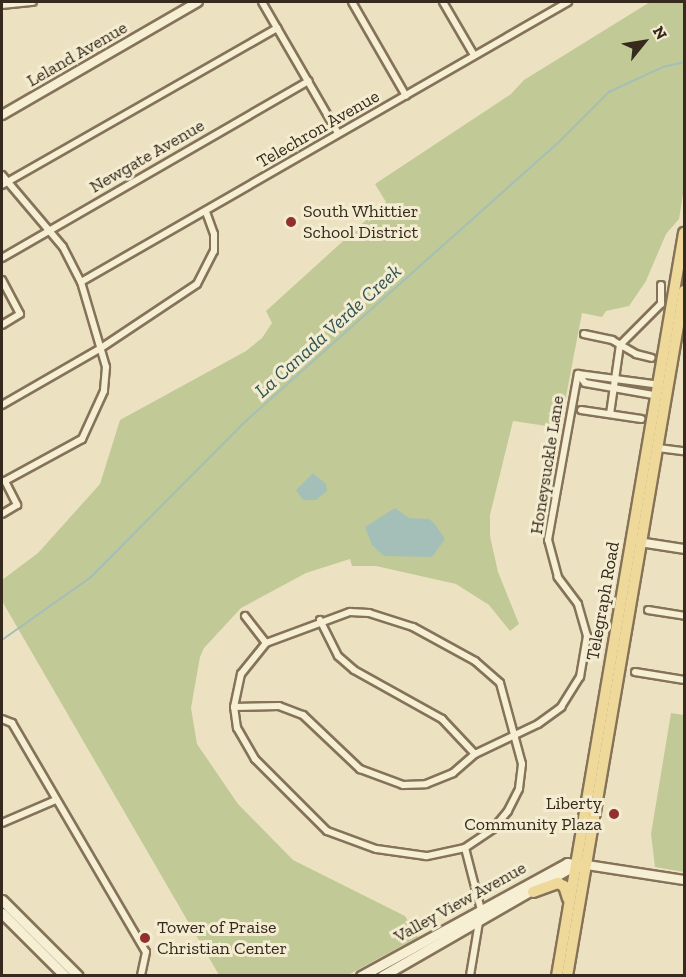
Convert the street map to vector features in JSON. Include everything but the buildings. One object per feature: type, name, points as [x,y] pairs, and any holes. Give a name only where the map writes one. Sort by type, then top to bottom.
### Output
[{"type":"main road","name":"Telegraph Road","points":[[567,975],[581,865],[662,391],[684,233]]},
{"type":"main road","name":"Telegraph Road","points":[[635,542],[658,447],[662,391],[684,291]]},
{"type":"main road","name":"Valley View Avenue","points":[[361,975],[567,863],[581,865]]},
{"type":"main road","name":"Telegraph Road","points":[[557,975],[568,904],[581,865]]},
{"type":"main road","name":"Valley View Avenue","points":[[382,975],[581,865]]},
{"type":"main road","points":[[533,892],[561,884],[567,893],[568,904]]},
{"type":"main road","points":[[2,900],[78,975]]},
{"type":"main road","points":[[2,912],[65,975]]},
{"type":"street","points":[[2,5],[33,2]]},
{"type":"street","name":"Leland Avenue","points":[[2,115],[198,2]]},
{"type":"street","points":[[262,2],[338,133]]},
{"type":"street","points":[[352,2],[406,96]]},
{"type":"street","points":[[444,2],[474,55]]},
{"type":"street","name":"Telechron Avenue","points":[[81,282],[568,2]]},
{"type":"street","points":[[4,184],[277,28]]},
{"type":"street","name":"Newgate Avenue","points":[[2,258],[308,81]]},
{"type":"street","points":[[2,175],[4,184],[50,229],[81,282],[106,367],[104,391],[82,440],[3,478],[17,505],[2,514]]},
{"type":"street","points":[[2,405],[101,348],[197,284],[214,251],[214,234],[206,212]]},
{"type":"street","points":[[2,280],[20,314],[2,325]]},
{"type":"street","points":[[610,414],[620,345],[661,304],[661,285]]},
{"type":"street","points":[[584,334],[652,358]]},
{"type":"street","points":[[578,374],[616,377],[662,391]]},
{"type":"street","points":[[578,374],[585,382],[614,388],[662,391]]},
{"type":"street","name":"Honeysuckle Lane","points":[[234,707],[279,706],[303,715],[360,769],[403,785],[426,784],[453,773],[475,754],[516,736],[561,707],[572,693],[585,657],[585,620],[558,577],[548,540],[578,374]]},
{"type":"street","points":[[581,410],[640,419]]},
{"type":"street","points":[[658,447],[684,451]]},
{"type":"street","points":[[635,542],[684,549]]},
{"type":"street","points":[[648,610],[684,616]]},
{"type":"street","points":[[350,612],[369,613],[413,627],[475,662],[500,683],[516,736],[522,764],[519,789],[508,811],[493,829],[465,848],[426,856],[375,849],[327,831],[255,759],[237,729],[234,707],[241,674],[266,643],[320,620],[350,612]]},
{"type":"street","points":[[245,616],[266,643]]},
{"type":"street","points":[[320,620],[338,656],[354,670],[442,719],[475,754]]},
{"type":"street","points":[[635,672],[684,680]]},
{"type":"street","points":[[2,719],[12,723],[146,952],[141,975]]},
{"type":"street","points":[[2,823],[56,800]]},
{"type":"street","points":[[465,848],[481,910],[470,975]]},
{"type":"street","name":"Valley View Avenue","points":[[581,865],[684,880]]},
{"type":"green space","points":[[650,2],[684,2],[684,188],[679,219],[666,234],[646,281],[629,306],[606,311],[602,317],[582,313],[560,428],[513,421],[490,515],[490,536],[498,572],[519,624],[510,631],[489,605],[456,584],[376,566],[352,566],[350,559],[306,573],[241,608],[204,648],[200,657],[191,708],[197,744],[238,804],[293,860],[405,916],[418,937],[348,975],[219,975],[2,601],[2,580],[38,553],[100,484],[120,420],[246,351],[262,338],[272,323],[266,311],[386,202],[375,184],[511,94],[524,80]]},
{"type":"green space","points":[[671,713],[684,715],[684,872],[655,867],[651,834]]},
{"type":"water","points":[[313,473],[326,484],[327,491],[316,500],[303,500],[296,490]]},
{"type":"water","points":[[395,508],[409,518],[429,519],[434,523],[445,539],[432,557],[384,556],[372,545],[365,527]]},
{"type":"waterway","name":"La Canada Verde Creek","points":[[2,640],[90,578],[246,421],[559,142],[609,92],[663,67],[684,62]]},
{"type":"place","name":"South Whittier School District","points":[[291,222]]},
{"type":"place","name":"Liberty Community Plaza","points":[[614,814]]},
{"type":"place","name":"Tower of Praise Christian Center","points":[[145,938]]}]
